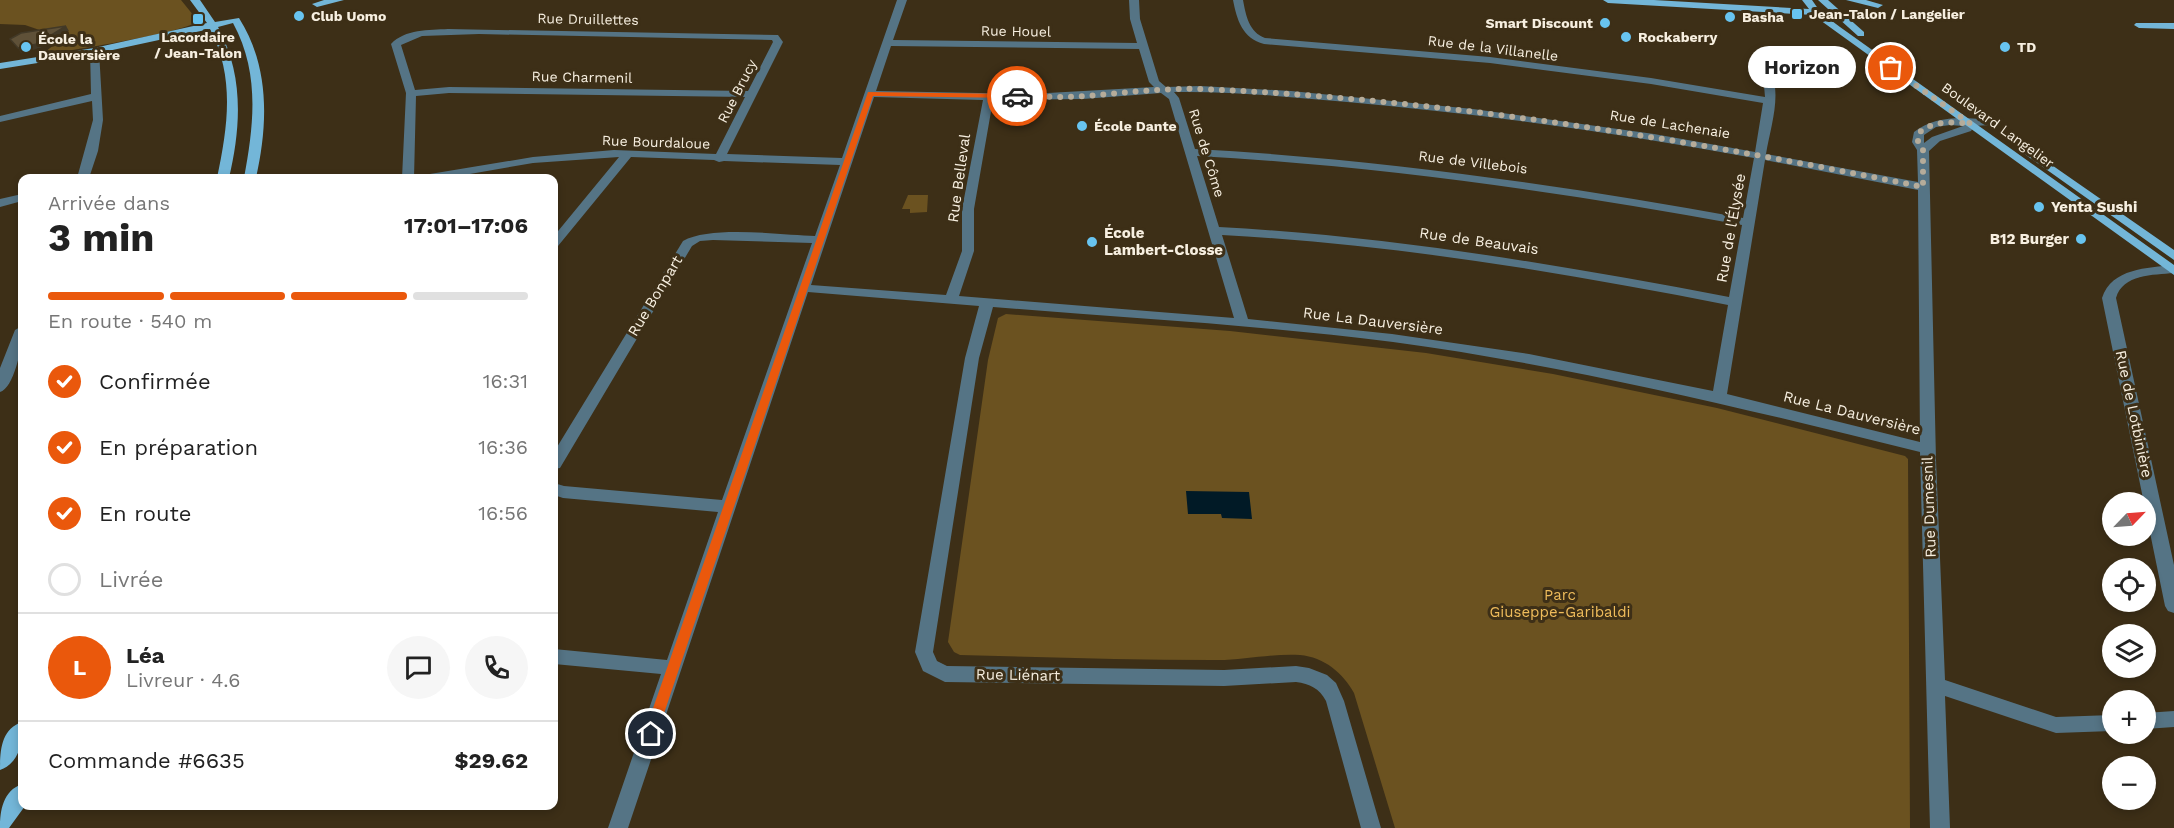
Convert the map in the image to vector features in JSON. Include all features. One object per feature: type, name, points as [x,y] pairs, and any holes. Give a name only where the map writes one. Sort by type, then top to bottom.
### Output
[{"type":"main road","points":[[195,0],[213,25],[230,62],[235,102],[232,137],[224,174]]},
{"type":"main road","points":[[202,0],[218,17],[236,20]]},
{"type":"main road","points":[[317,4],[339,0]]},
{"type":"main road","points":[[1608,0],[1812,6]]},
{"type":"main road","points":[[1698,0],[1829,7]]},
{"type":"main road","points":[[1851,0],[1878,5]]},
{"type":"main road","name":"Boulevard Langelier","points":[[1812,6],[1971,124],[2174,266]]},
{"type":"main road","name":"Boulevard Langelier","points":[[1829,7],[1868,39],[1986,123],[2174,266]]},
{"type":"main road","points":[[0,66],[94,51],[236,20]]},
{"type":"main road","points":[[236,20],[246,37],[256,66],[260,100],[259,133],[251,174]]},
{"type":"main road","points":[[2139,25],[2174,26]]},
{"type":"main road","points":[[0,761],[18,736]]},
{"type":"main road","points":[[0,823],[18,798]]},
{"type":"street","points":[[618,828],[902,0]]},
{"type":"street","name":"Rue de Côme","points":[[1134,0],[1135,16],[1154,82],[1174,98],[1242,322]]},
{"type":"street","name":"Rue de la Villanelle","points":[[1238,0],[1249,33],[1254,38],[1264,41],[1500,61],[1642,80],[1770,101]]},
{"type":"street","name":"Rue Druillettes","points":[[411,93],[396,47],[398,40],[421,34],[479,31],[776,37]]},
{"type":"street","name":"Rue Brucy","points":[[719,159],[778,42],[776,37]]},
{"type":"street","name":"Rue Houel","points":[[888,43],[1143,46]]},
{"type":"street","points":[[84,174],[98,120],[94,51]]},
{"type":"street","name":"Rue de l'Élysée","points":[[1719,397],[1770,101],[1771,85],[1763,65]]},
{"type":"street","name":"Rue de Lachenaie","points":[[870,94],[1082,96],[1160,89],[1286,94],[1431,107],[1595,128],[1760,154],[1923,187]]},
{"type":"street","name":"Rue Charmenil","points":[[411,93],[450,90],[753,94]]},
{"type":"street","points":[[408,174],[411,93]]},
{"type":"street","name":"Rue Belleval","points":[[951,300],[968,251],[968,209],[989,95]]},
{"type":"street","points":[[0,119],[98,96]]},
{"type":"street","name":"Rue Dumesnil","points":[[1940,828],[1928,449],[1923,150],[1936,139],[1966,129],[1971,124],[1986,123]]},
{"type":"street","name":"Rue de Villebois","points":[[1190,152],[1306,159],[1440,173],[1584,193],[1749,223]]},
{"type":"street","points":[[558,238],[628,153]]},
{"type":"street","name":"Rue Bourdaloue","points":[[455,174],[553,158],[628,153],[719,159],[846,162]]},
{"type":"street","points":[[0,202],[18,199]]},
{"type":"street","name":"Rue de Beauvais","points":[[1215,231],[1280,234],[1492,259],[1579,272],[1735,302]]},
{"type":"street","name":"Rue Bonpart","points":[[558,457],[687,244],[697,238],[713,236],[821,240]]},
{"type":"street","name":"Rue de Lotbinière","points":[[2174,266],[2119,281],[2110,292],[2109,298],[2174,606]]},
{"type":"street","name":"Rue La Dauversière","points":[[804,288],[1242,322],[1381,337],[1587,370],[1719,397],[1928,449]]},
{"type":"street","name":"Rue Liénart","points":[[987,303],[972,358],[924,652],[930,666],[945,675],[1224,678],[1296,674],[1309,676],[1329,689],[1335,700],[1371,828]]},
{"type":"street","points":[[0,387],[7,352],[18,336]]},
{"type":"street","points":[[558,490],[729,507]]},
{"type":"street","points":[[558,656],[673,668]]},
{"type":"street","points":[[1935,685],[2056,724],[2102,723]]},
{"type":"street","points":[[2156,720],[2174,719]]},
{"type":"green space","points":[[0,0],[181,0],[198,21],[189,26],[149,36],[41,55],[63,38],[25,25],[0,24]]},
{"type":"green space","points":[[908,195],[928,195],[927,212],[910,213],[910,209],[902,209]]},
{"type":"green space","name":"Parc Giuseppe-Garibaldi","points":[[1006,314],[1230,331],[1426,353],[1553,374],[1717,408],[1905,456],[1908,459],[1910,828],[1395,828],[1354,693],[1332,667],[1317,659],[1300,655],[1279,655],[1224,660],[1118,659],[960,655],[954,652],[948,642],[988,360],[998,318]]},
{"type":"water","points":[[1186,491],[1249,492],[1252,519],[1222,518],[1221,514],[1188,514]]},
{"type":"building","points":[[66,26],[37,44],[18,48],[10,39],[21,33]]},
{"type":"way so far","points":[[1017,96],[1082,96],[1176,88],[1370,100],[1537,119],[1660,138],[1760,154],[1923,187],[1923,150],[1918,142],[1918,134],[1921,130],[1938,124],[1955,122],[1971,124],[1891,68]]},
{"type":"place","name":"Jean-Talon / Langelier","points":[[1797,14]]},
{"type":"place","name":"Club Uomo","points":[[299,16]]},
{"type":"place","name":"Basha","points":[[1730,17]]},
{"type":"place","name":"Lacordaire / Jean-Talon","points":[[198,19]]},
{"type":"place","name":"Smart Discount","points":[[1605,23]]},
{"type":"place","name":"Rockaberry","points":[[1626,37]]},
{"type":"place","name":"École la Dauversière","points":[[26,47]]},
{"type":"place","name":"TD","points":[[2005,47]]},
{"type":"place","name":"Horizon","points":[[1891,68]]},
{"type":"place","name":"École Dante","points":[[1082,126]]},
{"type":"place","name":"Yenta Sushi","points":[[2039,207]]},
{"type":"place","name":"B12 Burger","points":[[2081,239]]},
{"type":"place","name":"École Lambert-Closse","points":[[1092,242]]},
{"type":"route","points":[[651,734],[870,94],[1017,96]]}]
